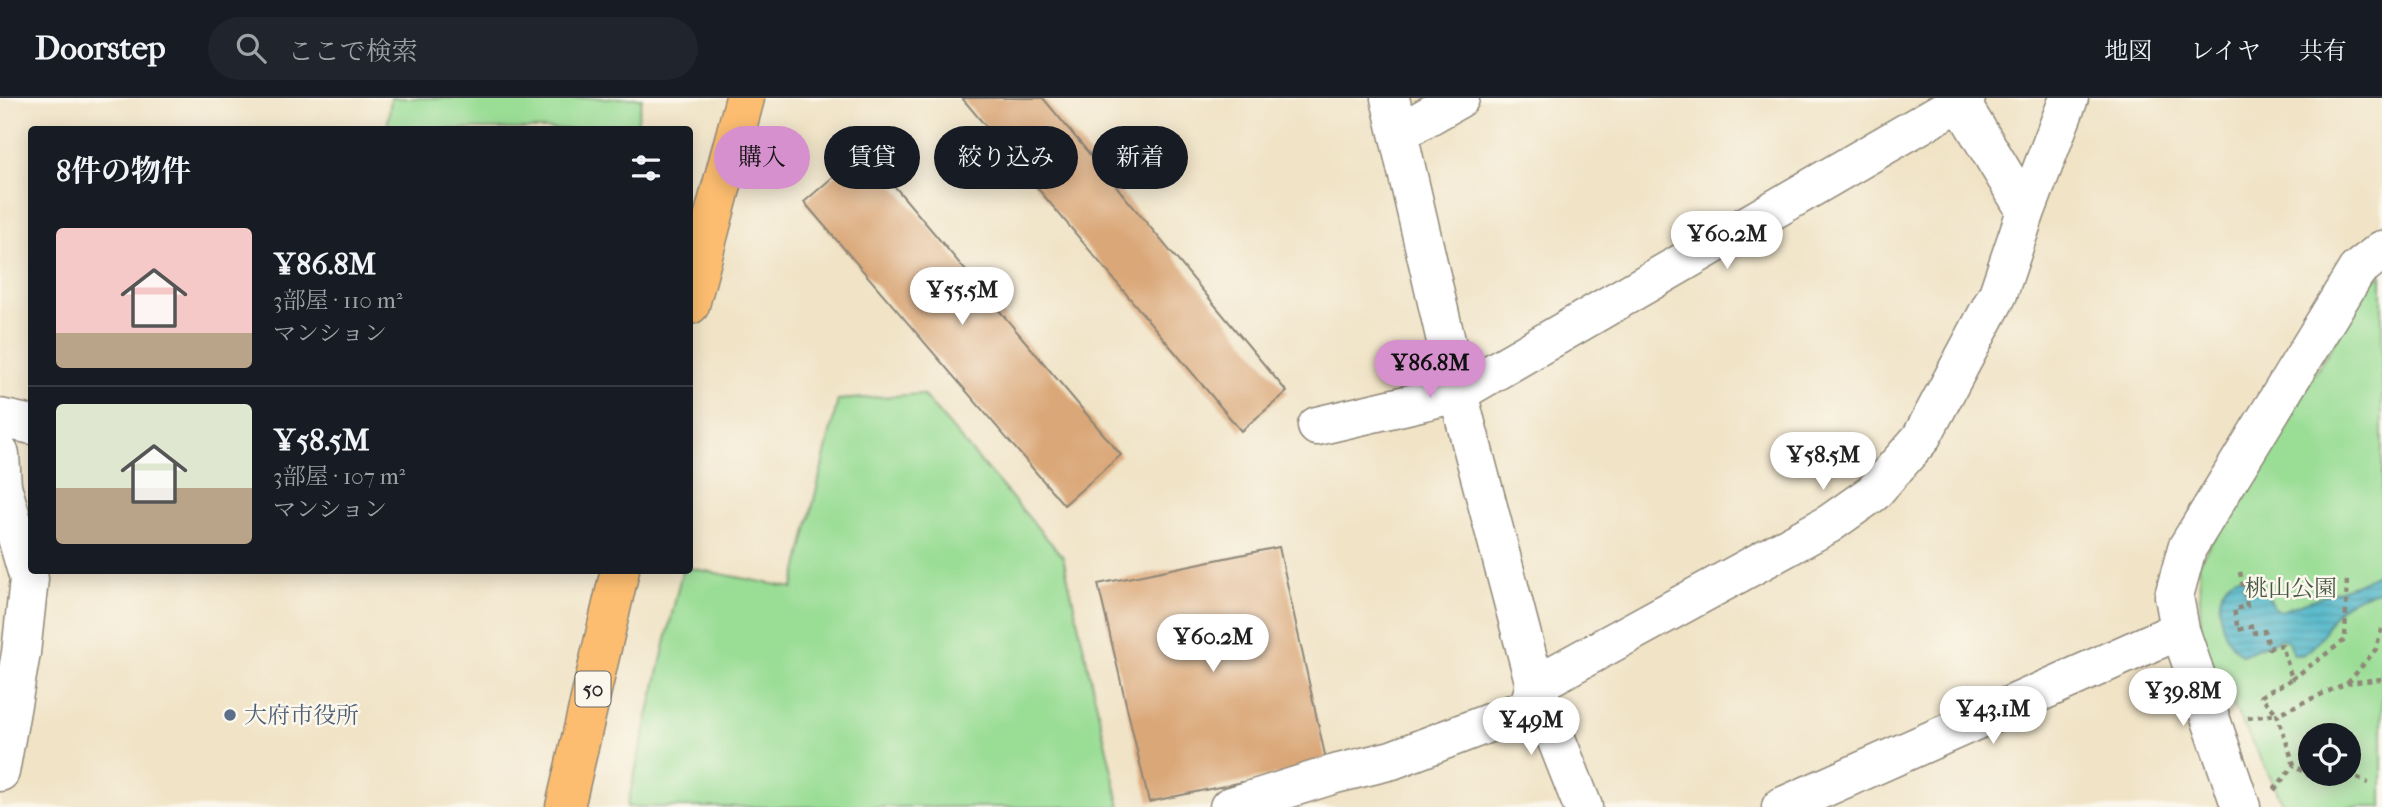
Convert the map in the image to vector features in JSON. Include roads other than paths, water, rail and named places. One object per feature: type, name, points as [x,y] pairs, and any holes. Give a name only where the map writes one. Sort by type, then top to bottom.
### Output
[{"type":"main road","points":[[693,294],[745,98]]},
{"type":"main road","name":"50","points":[[565,807],[619,574]]},
{"type":"street","points":[[1460,98],[1394,116],[1458,393],[1535,685],[1583,807]]},
{"type":"street","points":[[1230,807],[1335,774],[1392,761],[1528,708],[1535,685],[1829,524],[1873,493],[1921,438],[1998,294],[2069,98]]},
{"type":"street","points":[[1317,426],[1458,393],[1961,99],[2026,211]]},
{"type":"street","points":[[2255,802],[2180,630],[2174,596],[2187,548],[2357,270],[2382,250]]},
{"type":"street","points":[[0,418],[28,424]]},
{"type":"street","points":[[0,454],[2,486],[29,579],[21,653],[0,772]]},
{"type":"street","points":[[1781,807],[2180,630]]},
{"type":"water","points":[[2382,571],[2382,590],[2341,607],[2315,645],[2302,655],[2294,655],[2288,641],[2281,639],[2242,655],[2225,632],[2220,617],[2220,602],[2223,590],[2230,580],[2242,576],[2259,579],[2275,609],[2281,611],[2362,582]]},
{"type":"place","name":"大府市役所","points":[[230,715]]},
{"type":"park label","name":"桃山公園","points":[[2291,588]]}]
